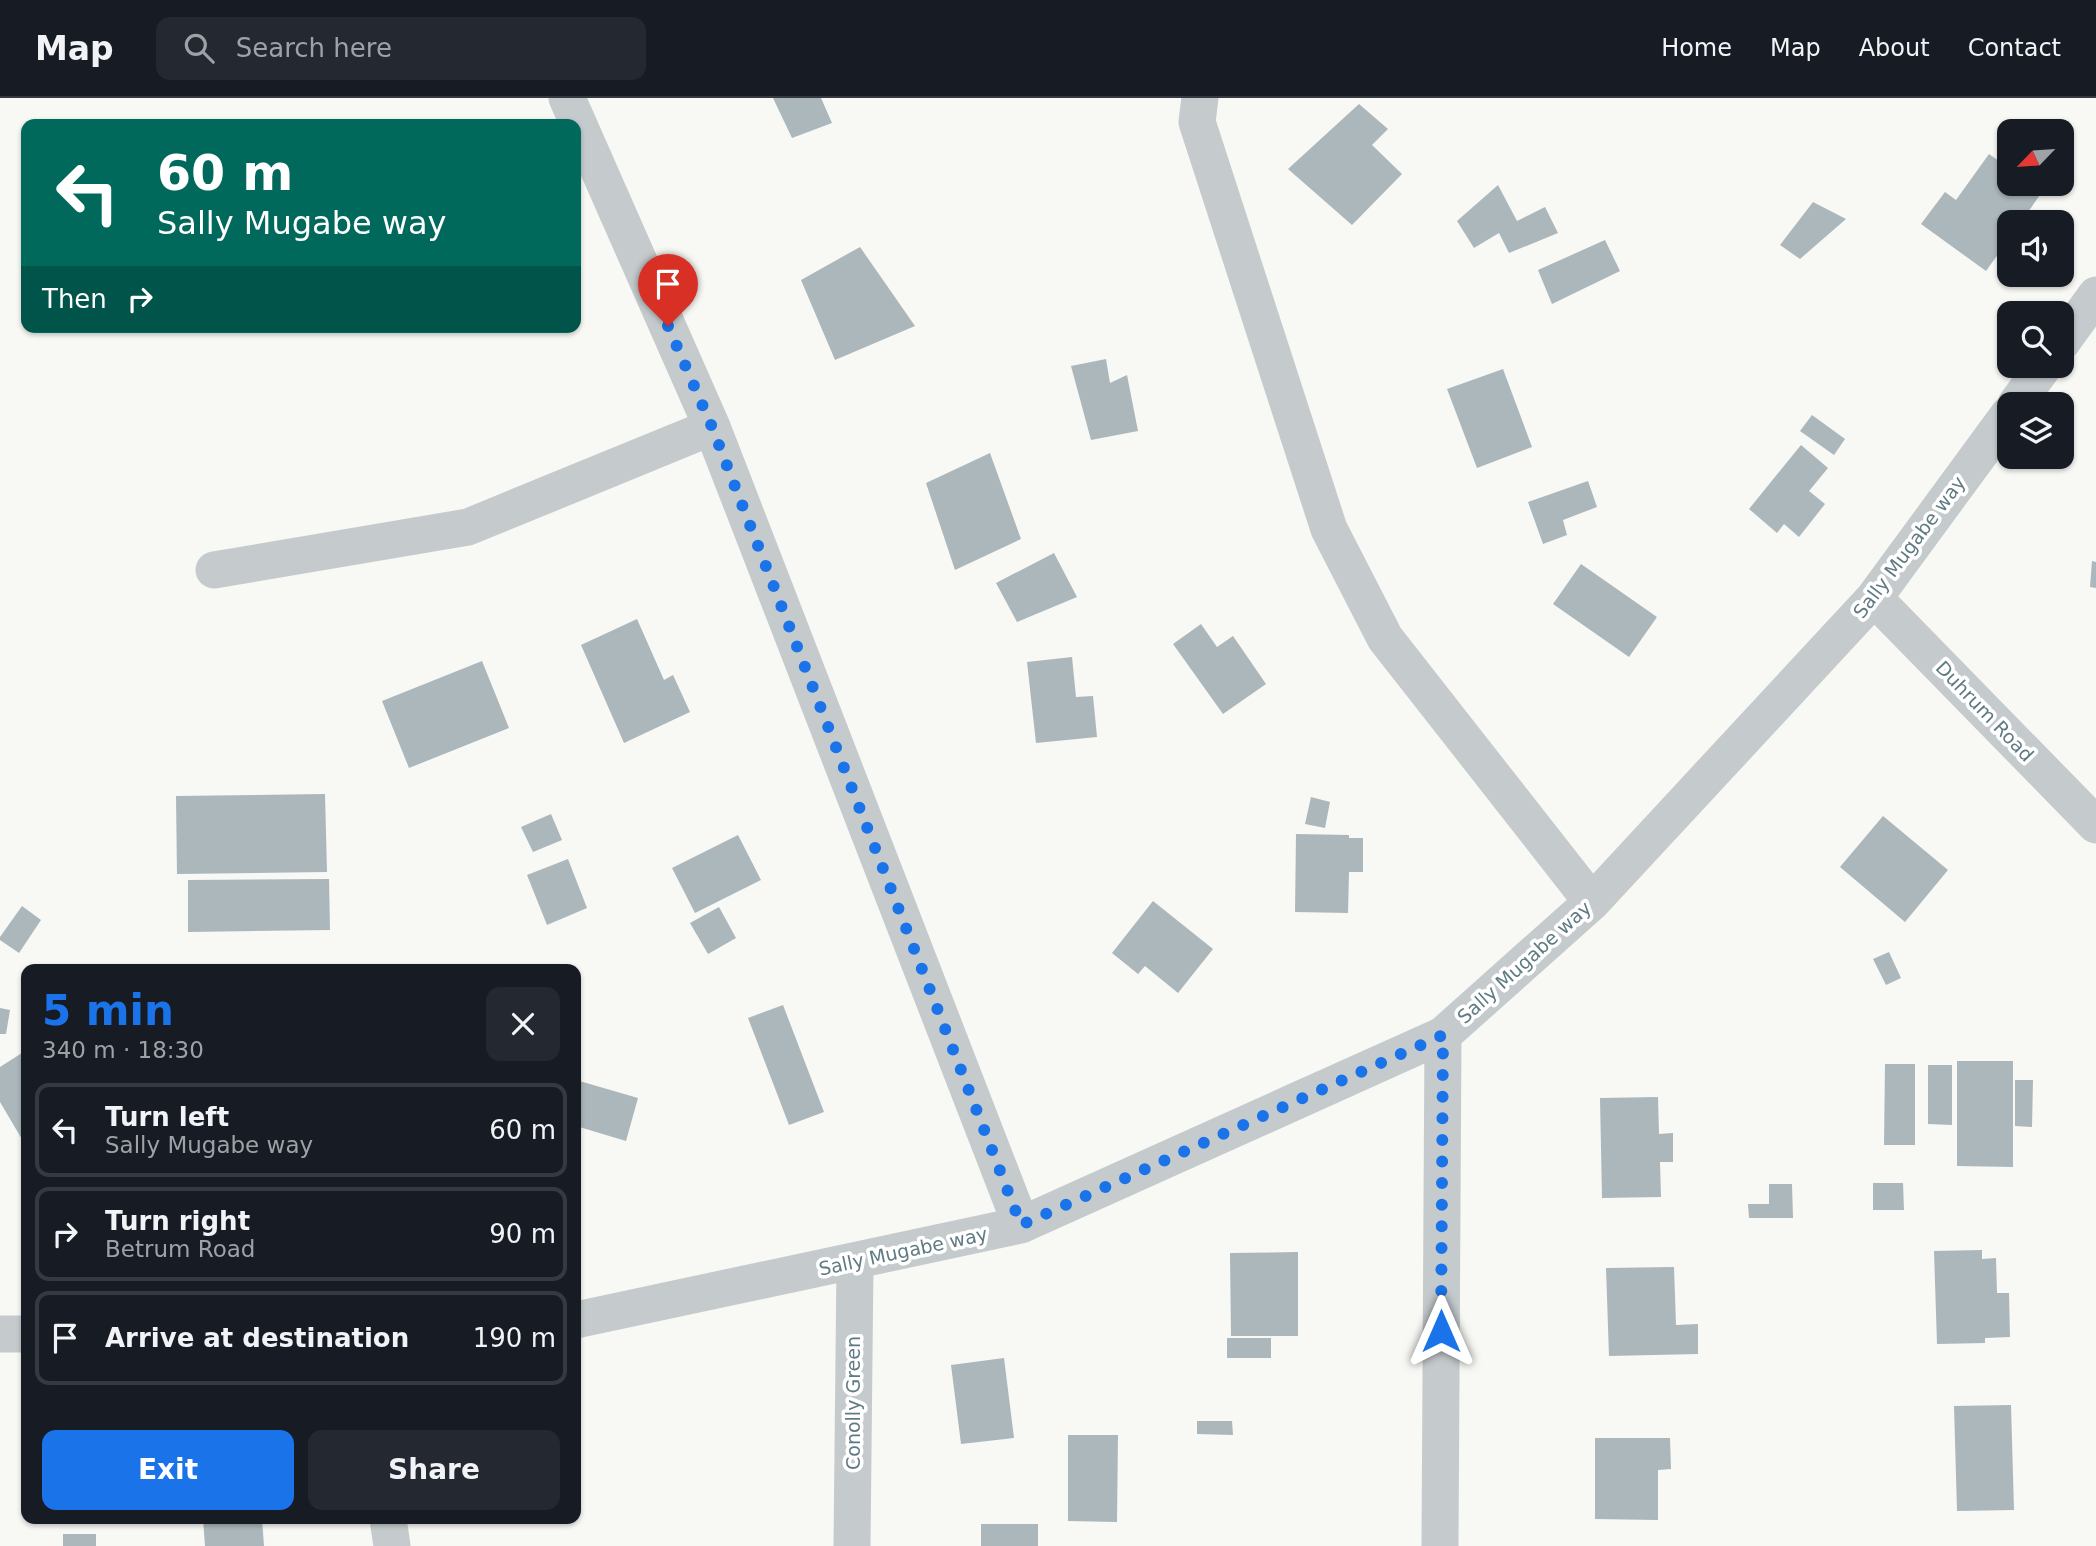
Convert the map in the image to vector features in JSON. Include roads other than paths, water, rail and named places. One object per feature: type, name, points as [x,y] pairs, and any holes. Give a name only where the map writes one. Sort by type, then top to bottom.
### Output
[{"type":"street","points":[[568,98],[577,119]]},
{"type":"street","points":[[1200,98],[1196,122],[1329,529],[1385,638],[1591,902]]},
{"type":"street","points":[[581,128],[712,427],[1021,1225]]},
{"type":"street","points":[[2074,325],[2096,295]]},
{"type":"street","points":[[214,570],[468,527],[712,427]]},
{"type":"street","name":"Sally Mugabe way","points":[[581,1319],[1021,1225],[1443,1035],[1591,902],[1874,598],[1997,430]]},
{"type":"street","name":"Duhrum Road","points":[[1874,598],[2096,825]]},
{"type":"street","points":[[1440,1546],[1443,1035]]},
{"type":"street","name":"Conolly Green","points":[[852,1546],[855,1261]]},
{"type":"street","points":[[0,1334],[21,1334]]},
{"type":"street","points":[[389,1524],[391,1546]]}]
